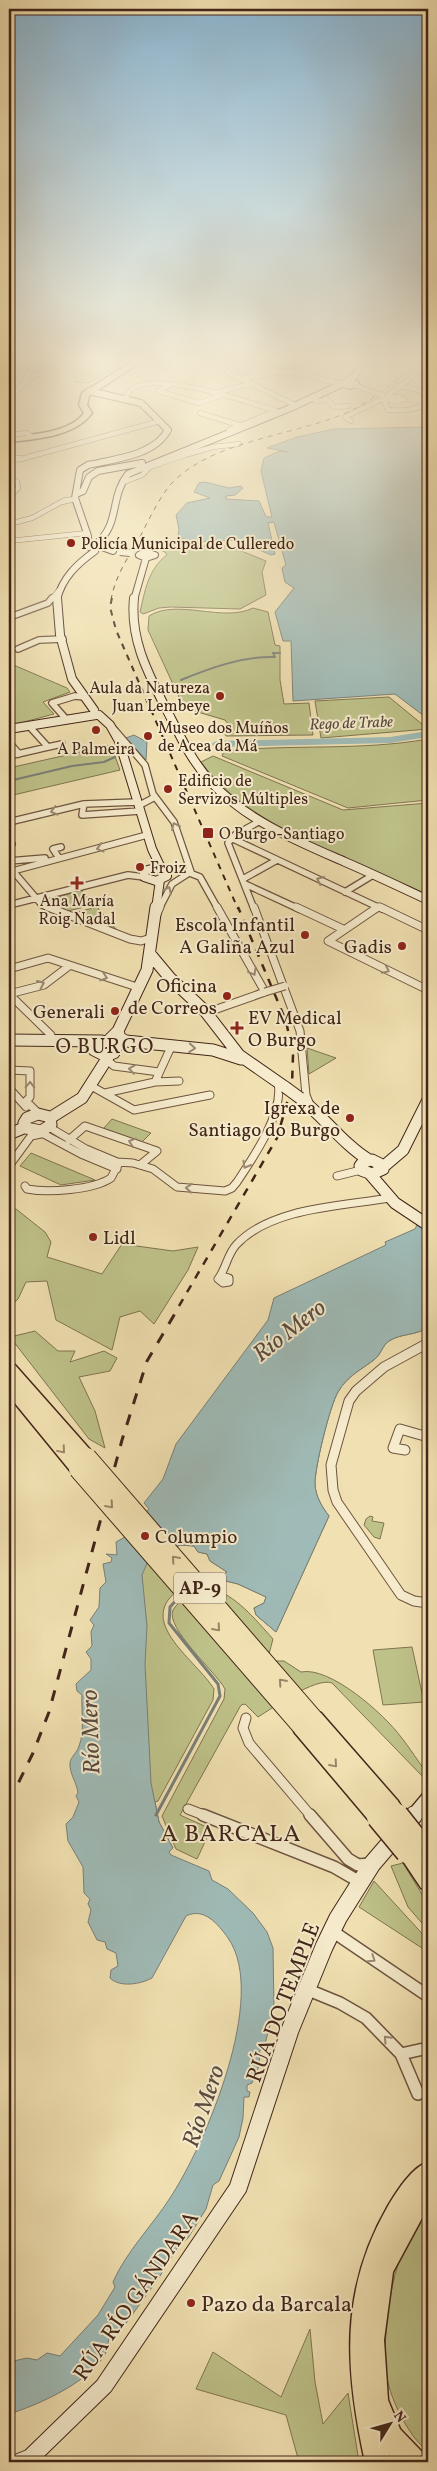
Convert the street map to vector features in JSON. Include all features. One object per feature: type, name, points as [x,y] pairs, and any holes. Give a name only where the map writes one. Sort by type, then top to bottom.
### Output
[{"type":"highway","name":"AP-9","points":[[9,1369],[82,1463]]},
{"type":"highway","name":"AP-9","points":[[9,1385],[82,1463],[421,1851],[428,1881]]},
{"type":"highway","points":[[378,2462],[367,2416],[360,2362],[362,2311],[371,2264],[389,2224],[410,2191],[428,2173]]},
{"type":"highway","points":[[414,2462],[392,2438],[375,2400],[372,2340],[382,2270],[420,2200],[428,2192]]},
{"type":"main road","points":[[79,473],[76,497],[93,545]]},
{"type":"main road","points":[[76,497],[82,491],[89,477],[95,473]]},
{"type":"main road","points":[[100,1046],[118,1031],[142,983],[150,954],[157,893],[152,865],[152,850],[119,742],[110,725],[82,696],[72,679],[57,607],[59,590],[66,578],[86,558],[93,545],[93,540],[100,540],[112,527],[123,482],[129,473]]},
{"type":"main road","points":[[93,545],[115,528],[123,482],[137,473]]},
{"type":"main road","points":[[93,545],[142,555],[132,604],[132,627],[140,659],[187,747],[209,779],[221,792],[260,821],[428,900]]},
{"type":"main road","points":[[9,729],[98,712]]},
{"type":"main road","points":[[150,954],[170,978],[205,1011],[224,1038],[247,1062],[282,1085],[310,1107],[372,1167],[411,1214]]},
{"type":"main road","points":[[142,983],[157,972],[170,978]]},
{"type":"main road","points":[[118,1031],[122,1040],[171,1047],[213,1050],[247,1062]]},
{"type":"main road","points":[[213,1050],[224,1046],[224,1038]]},
{"type":"main road","points":[[9,1040],[64,1041],[100,1046],[116,1044],[93,1087],[80,1101],[37,1126],[9,1134]]},
{"type":"main road","points":[[109,1058],[123,1044],[136,1042]]},
{"type":"main road","points":[[100,1046],[109,1058]]},
{"type":"main road","points":[[372,1167],[403,1150],[428,1100]]},
{"type":"main road","points":[[372,1167],[378,1181],[390,1198],[428,1225]]},
{"type":"main road","name":"RÚA DO TEMPLE","points":[[238,2188],[306,1989],[332,1932],[372,1864],[428,1798]]},
{"type":"main road","name":"RÚA RÍO GÁNDARA","points":[[27,2461],[104,2386],[238,2188]]},
{"type":"street","points":[[9,475],[17,482],[18,488],[9,497]]},
{"type":"street","points":[[9,524],[33,518],[62,502],[76,497]]},
{"type":"street","points":[[62,502],[72,502],[79,508]]},
{"type":"street","points":[[9,541],[70,534],[78,531],[84,522]]},
{"type":"street","points":[[70,534],[93,545]]},
{"type":"street","points":[[48,605],[59,590]]},
{"type":"street","points":[[9,621],[10,617],[37,607],[48,605],[57,607]]},
{"type":"street","points":[[18,648],[39,640],[63,639]]},
{"type":"street","points":[[69,719],[52,703],[75,696],[82,696]]},
{"type":"street","points":[[110,725],[145,765],[154,797],[174,822],[191,872]]},
{"type":"street","points":[[30,726],[48,747]]},
{"type":"street","points":[[9,742],[19,754]]},
{"type":"street","points":[[9,756],[62,744]]},
{"type":"street","points":[[84,804],[82,815],[138,804],[154,797]]},
{"type":"street","points":[[9,822],[84,804],[123,802],[138,804]]},
{"type":"street","points":[[260,821],[231,838],[228,843],[285,986],[300,1031],[306,1095],[310,1107]]},
{"type":"street","points":[[147,835],[11,871],[42,905],[130,939],[141,941],[151,938]]},
{"type":"street","points":[[231,838],[428,930]]},
{"type":"street","points":[[59,858],[53,849],[60,847]]},
{"type":"street","points":[[9,861],[59,858]]},
{"type":"street","points":[[244,882],[277,860]]},
{"type":"street","points":[[182,870],[188,864]]},
{"type":"street","points":[[9,905],[128,875],[155,875],[182,870],[191,872],[200,877],[265,992]]},
{"type":"street","points":[[155,918],[170,883],[178,876],[191,872]]},
{"type":"street","points":[[345,892],[373,875]]},
{"type":"street","points":[[244,882],[343,929]]},
{"type":"street","points":[[379,907],[343,929],[328,941],[428,990]]},
{"type":"street","points":[[9,969],[48,958],[68,966],[142,983]]},
{"type":"street","points":[[9,994],[44,985],[68,966]]},
{"type":"street","points":[[205,1011],[214,1010],[285,986]]},
{"type":"street","points":[[9,994],[51,1035],[51,1041]]},
{"type":"street","points":[[155,1082],[171,1047]]},
{"type":"street","points":[[109,1058],[114,1066],[159,1072]]},
{"type":"street","points":[[9,1070],[30,1071],[30,1097],[26,1101],[37,1126],[118,1166]]},
{"type":"street","points":[[105,1093],[155,1082],[179,1081]]},
{"type":"street","points":[[9,1088],[29,1110],[37,1126],[81,1154],[118,1166],[140,1165],[153,1169],[177,1187],[225,1191],[231,1189],[244,1170],[277,1107],[282,1085]]},
{"type":"street","points":[[93,1087],[134,1110],[210,1095]]},
{"type":"street","points":[[9,1166],[37,1126]]},
{"type":"street","points":[[68,1140],[85,1126],[157,1151],[140,1165]]},
{"type":"street","points":[[25,1186],[27,1189],[41,1192],[86,1186],[109,1180],[118,1166]]},
{"type":"street","points":[[337,1176],[372,1167]]},
{"type":"street","points":[[222,1276],[227,1256],[237,1244],[268,1223],[288,1216],[390,1198]]},
{"type":"street","points":[[428,1343],[375,1372],[355,1392],[346,1412],[330,1473],[330,1485],[337,1502],[401,1595],[414,1601],[428,1603]]},
{"type":"street","points":[[405,1450],[393,1448],[400,1429],[428,1437]]},
{"type":"street","points":[[246,1718],[243,1723],[244,1735],[249,1743],[348,1860],[358,1865],[372,1864]]},
{"type":"street","points":[[188,1809],[334,1867],[360,1882]]},
{"type":"street","points":[[334,1867],[348,1860]]},
{"type":"street","points":[[332,1932],[428,1996]]},
{"type":"street","points":[[306,1989],[340,2003],[366,2018],[401,2054],[418,2094]]},
{"type":"street","points":[[401,2054],[428,2048]]},
{"type":"green space","points":[[169,546],[229,546],[266,561],[262,572],[266,595],[240,609],[171,607],[159,608],[143,614],[140,612],[148,581],[155,567],[167,555],[158,549]]},
{"type":"green space","points":[[253,608],[268,612],[275,645],[280,646],[280,680],[284,704],[309,703],[313,735],[226,736],[229,725],[225,720],[184,708],[148,630],[149,616],[160,611],[173,609],[228,613],[241,612]]},
{"type":"green space","points":[[9,663],[67,688],[70,692],[43,702],[54,714],[9,726]]},
{"type":"green space","points":[[389,697],[428,729],[321,738],[315,701]]},
{"type":"green space","points":[[428,739],[428,800],[348,808],[222,756],[224,751],[377,745]]},
{"type":"green space","points":[[111,745],[120,770],[9,796],[9,768]]},
{"type":"green space","points":[[213,756],[343,810],[428,803],[428,896],[297,836],[245,805],[214,778],[201,762]]},
{"type":"green space","points":[[81,890],[93,905],[68,911],[45,901]]},
{"type":"green space","points":[[97,907],[116,929],[74,913]]},
{"type":"green space","points":[[307,1048],[336,1058],[309,1074]]},
{"type":"green space","points":[[112,1119],[151,1133],[142,1142],[103,1129]]},
{"type":"green space","points":[[31,1153],[95,1180],[61,1185],[20,1166]]},
{"type":"green space","points":[[16,1209],[45,1232],[51,1242],[47,1257],[102,1274],[122,1244],[173,1251],[198,1247],[188,1270],[154,1324],[140,1311],[120,1317],[112,1350],[56,1320],[47,1281],[26,1282],[18,1299],[9,1308],[9,1213]]},
{"type":"green space","points":[[428,1327],[419,1332],[389,1341],[377,1357],[350,1377],[338,1392],[327,1423],[315,1477],[318,1498],[329,1516],[276,1632],[256,1615],[254,1608],[264,1603],[266,1597],[238,1584],[222,1580],[221,1576],[227,1572],[210,1561],[207,1554],[198,1552],[194,1546],[180,1545],[148,1561],[176,1592],[166,1604],[163,1616],[166,1629],[174,1642],[214,1689],[213,1700],[158,1801],[155,1802],[159,1822],[173,1848],[169,1852],[148,1801],[135,1576],[314,1355]]},
{"type":"green space","points":[[35,1331],[58,1351],[75,1351],[70,1362],[104,1351],[117,1358],[110,1371],[79,1377],[95,1411],[105,1448],[89,1439],[10,1337]]},
{"type":"green space","points":[[370,1516],[373,1517],[372,1521],[384,1523],[380,1539],[374,1537],[364,1525],[366,1519]]},
{"type":"green space","points":[[209,1587],[237,1602],[273,1639],[269,1654],[275,1661],[284,1661],[301,1672],[313,1672],[326,1676],[341,1684],[370,1705],[393,1727],[404,1741],[428,1774],[425,1779],[332,1683],[325,1682],[305,1689],[258,1717],[245,1704],[241,1705],[180,1815],[211,1829],[197,1859],[176,1849],[162,1816],[224,1699],[225,1689],[176,1628],[173,1610],[184,1599]]},
{"type":"green space","points":[[412,1647],[424,1702],[383,1705],[373,1650]]},
{"type":"green space","points":[[403,1863],[428,1904],[428,1930],[408,1907],[391,1866]]},
{"type":"green space","points":[[374,1881],[428,1940],[428,1952],[359,1907]]},
{"type":"green space","points":[[428,2212],[428,2451],[413,2436],[400,2415],[388,2381],[385,2352],[388,2309],[398,2264],[406,2243],[416,2226]]},
{"type":"green space","points":[[310,2329],[315,2382],[323,2424],[348,2393],[359,2462],[299,2462],[286,2415],[196,2389],[213,2352],[281,2397]]},
{"type":"water","points":[[262,473],[428,473],[428,719],[395,694],[293,701],[291,641],[283,641],[275,612],[294,588],[285,582],[282,568],[286,565],[274,522],[268,523],[275,554],[271,555],[237,540],[192,542],[178,537],[179,529],[176,515],[187,503],[210,498],[194,492],[199,483],[205,482],[229,488],[241,486],[243,488],[235,495],[226,496],[226,499],[259,501],[266,517],[272,517]]},
{"type":"water","points":[[134,735],[147,742],[146,760],[126,738]]},
{"type":"water","name":"Río Mero","points":[[428,1209],[428,1327],[419,1332],[389,1341],[377,1357],[350,1377],[338,1392],[327,1423],[315,1477],[318,1498],[329,1516],[276,1632],[256,1615],[254,1608],[264,1603],[266,1597],[238,1584],[222,1580],[221,1576],[227,1572],[210,1561],[207,1554],[198,1552],[194,1546],[180,1545],[148,1561],[142,1575],[147,1626],[145,1664],[151,1783],[159,1822],[173,1848],[169,1852],[171,1855],[209,1871],[212,1880],[228,1889],[253,1913],[267,1932],[273,1948],[274,2009],[264,2048],[260,2050],[259,2066],[252,2083],[247,2085],[247,2091],[250,2092],[249,2097],[244,2097],[243,2118],[239,2137],[219,2181],[213,2185],[206,2209],[188,2238],[178,2247],[122,2329],[110,2337],[108,2348],[92,2371],[50,2398],[9,2414],[9,2362],[27,2358],[37,2360],[47,2353],[60,2356],[98,2315],[115,2287],[113,2282],[118,2271],[170,2198],[200,2143],[215,2108],[228,2070],[237,2032],[241,1996],[239,1964],[228,1938],[210,1918],[199,1914],[186,1916],[152,1978],[131,1984],[119,1983],[110,1978],[111,1970],[118,1966],[116,1953],[107,1949],[105,1942],[97,1940],[88,1922],[91,1910],[88,1904],[90,1899],[84,1893],[83,1867],[68,1841],[66,1824],[73,1817],[79,1802],[70,1767],[82,1734],[82,1695],[77,1691],[76,1684],[91,1670],[91,1659],[86,1652],[92,1646],[91,1632],[94,1625],[90,1620],[99,1607],[100,1588],[106,1582],[103,1564],[111,1562],[112,1558],[106,1554],[117,1555],[116,1542],[125,1537],[149,1509],[144,1503],[163,1479],[176,1444],[268,1320],[274,1298],[386,1245],[385,1242],[415,1229],[423,1213]]},
{"type":"waterway","points":[[181,680],[227,664],[251,658],[275,657],[273,653],[280,653]]},
{"type":"waterway","name":"Rego de Trabe","points":[[216,744],[390,740],[428,734]]},
{"type":"waterway","name":"Rego de Trabe","points":[[9,781],[72,766],[104,762],[115,757]]},
{"type":"waterway","points":[[204,1582],[223,1578]]},
{"type":"waterway","points":[[156,1815],[220,1696],[218,1684],[169,1623],[170,1607],[180,1596]]},
{"type":"railway","points":[[111,600],[119,574],[156,505],[167,489],[183,473]]},
{"type":"railway","points":[[112,598],[110,607],[116,630],[238,909]]},
{"type":"railway","points":[[179,1306],[277,1138],[292,1085],[293,1055],[286,1021],[238,907]]},
{"type":"railway","points":[[9,1802],[33,1753],[49,1712],[122,1440],[147,1361],[180,1305]]},
{"type":"place","name":"Policía Municipal de Culleredo","points":[[71,543]]},
{"type":"place","name":"Aula da Natureza Juan Lembeye","points":[[220,696]]},
{"type":"place","name":"A Palmeira","points":[[96,730]]},
{"type":"place","name":"Museo dos Muíños de Acea da Má","points":[[148,736]]},
{"type":"place","name":"Edificio de Servizos Múltiples","points":[[168,789]]},
{"type":"place","name":"O Burgo-Santiago","points":[[208,833]]},
{"type":"place","name":"Froiz","points":[[140,867]]},
{"type":"place","name":"Ana María Roig Nadal","points":[[77,883]]},
{"type":"place","name":"Escola Infantil A Galiña Azul","points":[[305,935]]},
{"type":"place","name":"Gadis","points":[[402,946]]},
{"type":"place","name":"Oficina de Correos","points":[[227,996]]},
{"type":"place","name":"Generali","points":[[115,1011]]},
{"type":"place","name":"EV Medical O Burgo","points":[[237,1028]]},
{"type":"place","name":"Igrexa de Santiago do Burgo","points":[[350,1118]]},
{"type":"place","name":"Lidl","points":[[93,1237]]},
{"type":"place","name":"Columpio","points":[[145,1536]]},
{"type":"place","name":"Pazo da Barcala","points":[[191,2303]]},
{"type":"district","name":"O BURGO","points":[[105,1046]]},
{"type":"district","name":"A BARCALA","points":[[231,1833]]}]
